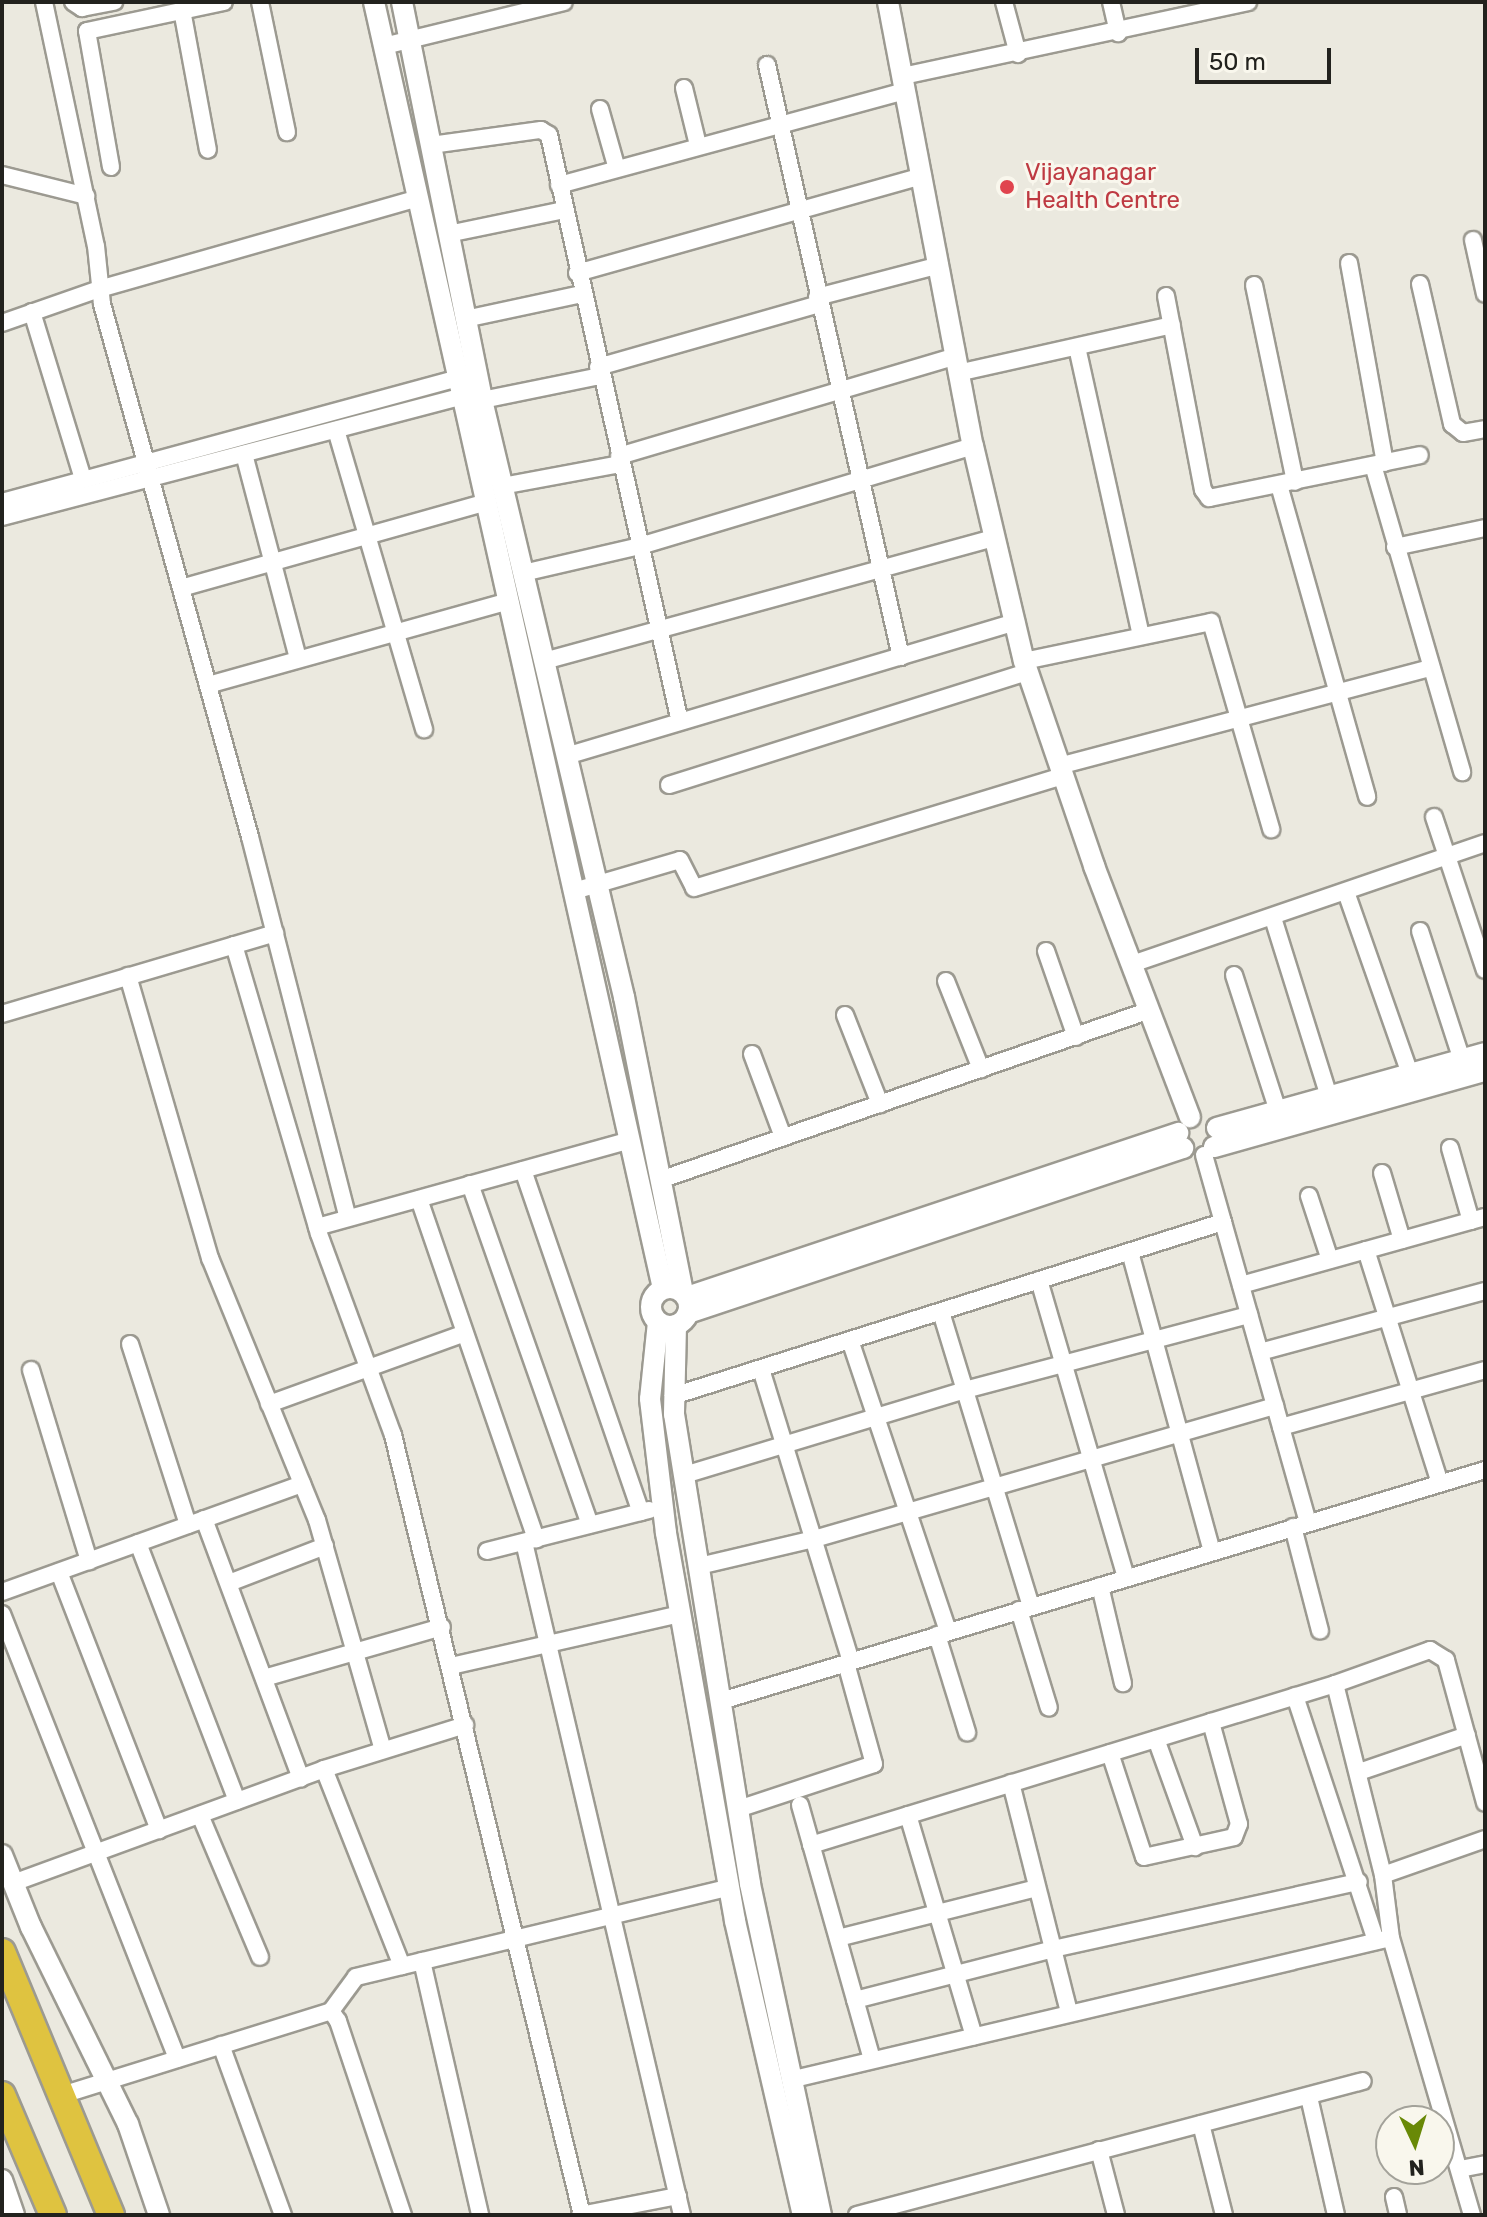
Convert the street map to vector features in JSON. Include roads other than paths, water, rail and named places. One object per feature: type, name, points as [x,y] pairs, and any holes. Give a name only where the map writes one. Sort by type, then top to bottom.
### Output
[{"type":"highway","points":[[2,1952],[111,2215]]},
{"type":"highway","points":[[2,2095],[53,2215]]},
{"type":"street","points":[[44,2],[86,196],[99,289],[275,933],[348,1218]]},
{"type":"street","points":[[73,2],[82,8],[114,2]]},
{"type":"street","points":[[111,167],[87,31],[224,2]]},
{"type":"street","points":[[260,2],[287,132]]},
{"type":"street","points":[[374,2],[418,198],[502,486],[597,883],[660,1180],[676,1306],[673,1396],[684,1475],[738,1809],[821,2215]]},
{"type":"street","points":[[402,2],[465,319],[486,502],[630,1140],[676,1306],[650,1399],[663,1506],[728,1888],[803,2215]]},
{"type":"street","points":[[384,46],[535,6],[564,2]]},
{"type":"street","points":[[888,2],[960,364],[973,446],[1026,667],[1060,771],[1150,1010],[1183,1133]]},
{"type":"street","points":[[1004,2],[1018,54]]},
{"type":"street","points":[[1111,2],[1118,33]]},
{"type":"street","points":[[559,185],[904,83],[1118,33],[1208,7],[1248,2]]},
{"type":"street","points":[[182,10],[208,150]]},
{"type":"street","points":[[767,65],[798,213],[901,657]]},
{"type":"street","points":[[684,88],[698,145]]},
{"type":"street","points":[[600,109],[617,169]]},
{"type":"street","points":[[431,145],[546,132],[680,722]]},
{"type":"street","points":[[2,175],[86,196]]},
{"type":"street","points":[[577,273],[923,176]]},
{"type":"street","points":[[2,323],[99,289],[418,198]]},
{"type":"street","points":[[448,234],[564,210]]},
{"type":"street","points":[[1473,240],[1485,294]]},
{"type":"street","points":[[1349,263],[1379,464],[1395,547],[1462,772]]},
{"type":"street","points":[[2,517],[148,470],[472,388],[599,371],[818,300],[940,265]]},
{"type":"street","points":[[1420,284],[1452,424],[1463,433],[1485,429]]},
{"type":"street","points":[[1254,285],[1287,483],[1335,692],[1367,797]]},
{"type":"street","points":[[465,319],[582,294]]},
{"type":"street","points":[[1166,296],[1205,495],[1213,499],[1420,455]]},
{"type":"street","points":[[32,312],[83,479]]},
{"type":"street","points":[[502,486],[620,460],[839,390],[960,364],[1077,347],[1172,325]]},
{"type":"street","points":[[1077,347],[1141,636]]},
{"type":"street","points":[[2,502],[83,479],[244,454],[336,430],[472,388]]},
{"type":"street","points":[[336,430],[424,729]]},
{"type":"street","points":[[523,573],[640,546],[859,477],[973,446]]},
{"type":"street","points":[[244,454],[298,659]]},
{"type":"street","points":[[181,588],[486,502]]},
{"type":"street","points":[[1395,547],[1485,528]]},
{"type":"street","points":[[544,661],[659,633],[994,538]]},
{"type":"street","points":[[208,685],[395,630],[509,601]]},
{"type":"street","points":[[566,756],[1016,622]]},
{"type":"street","points":[[669,785],[1026,667],[1141,636],[1211,622],[1271,829]]},
{"type":"street","points":[[574,891],[680,860],[694,888],[1060,771],[1240,718],[1431,668]]},
{"type":"street","points":[[1434,817],[1485,970]]},
{"type":"street","points":[[1132,964],[1485,843]]},
{"type":"street","points":[[1346,892],[1410,1074]]},
{"type":"street","points":[[1273,918],[1329,1097]]},
{"type":"street","points":[[1420,931],[1462,1060]]},
{"type":"street","points":[[2,1014],[275,933]]},
{"type":"street","points":[[234,945],[317,1227],[393,1435],[442,1627],[581,2215],[678,2196]]},
{"type":"street","points":[[1046,951],[1076,1037]]},
{"type":"street","points":[[1234,975],[1278,1111]]},
{"type":"street","points":[[128,976],[210,1258],[325,1546],[383,1750]]},
{"type":"street","points":[[946,981],[981,1069]]},
{"type":"street","points":[[660,1180],[1150,1010]]},
{"type":"street","points":[[845,1015],[880,1104]]},
{"type":"street","points":[[1212,1143],[1278,1111],[1485,1053]]},
{"type":"street","points":[[752,1054],[783,1137]]},
{"type":"street","points":[[1183,1133],[1212,1143],[1485,1071]]},
{"type":"street","points":[[676,1306],[1183,1133],[1209,1118],[1223,1222],[1281,1427],[1320,1631]]},
{"type":"street","points":[[317,1227],[630,1140]]},
{"type":"street","points":[[1241,1285],[1478,1219],[1450,1148]]},
{"type":"street","points":[[523,1170],[641,1512]]},
{"type":"street","points":[[1382,1173],[1402,1240]]},
{"type":"street","points":[[470,1184],[590,1525]]},
{"type":"street","points":[[1309,1196],[1330,1260]]},
{"type":"street","points":[[419,1199],[530,1540],[548,1641],[682,2215]]},
{"type":"street","points":[[673,1396],[1223,1222]]},
{"type":"street","points":[[1366,1250],[1440,1483]]},
{"type":"street","points":[[1130,1252],[1212,1551]]},
{"type":"street","points":[[1039,1280],[1126,1577]]},
{"type":"street","points":[[1260,1352],[1485,1291]]},
{"type":"street","points":[[941,1312],[994,1485],[1049,1708]]},
{"type":"street","points":[[684,1475],[965,1390],[1249,1315]]},
{"type":"street","points":[[269,1404],[465,1333]]},
{"type":"street","points":[[850,1340],[907,1510],[943,1633],[967,1732]]},
{"type":"street","points":[[130,1344],[196,1522],[229,1583],[301,1778]]},
{"type":"street","points":[[738,1809],[874,1764],[814,1539],[761,1369]]},
{"type":"street","points":[[31,1370],[89,1561]]},
{"type":"street","points":[[1281,1427],[1485,1370]]},
{"type":"street","points":[[699,1566],[814,1539],[1275,1406]]},
{"type":"street","points":[[721,1701],[1485,1470]]},
{"type":"street","points":[[2,1592],[302,1484]]},
{"type":"street","points":[[487,1551],[663,1506]]},
{"type":"street","points":[[138,1543],[237,1801]]},
{"type":"street","points":[[229,1583],[325,1546]]},
{"type":"street","points":[[59,1572],[159,1830]]},
{"type":"street","points":[[1100,1586],[1123,1683]]},
{"type":"street","points":[[2,1614],[177,2059]]},
{"type":"street","points":[[451,1666],[548,1641],[680,1614]]},
{"type":"street","points":[[264,1678],[442,1627]]},
{"type":"street","points":[[811,1845],[1437,1650],[1446,1660],[1485,1803]]},
{"type":"street","points":[[1335,1684],[1383,1875],[1384,1939]]},
{"type":"street","points":[[1295,1696],[1359,1882],[1384,1939],[1460,2169],[1472,2215]]},
{"type":"street","points":[[1110,1753],[1144,1857],[1234,1837],[1239,1830],[1211,1722]]},
{"type":"street","points":[[13,1883],[324,1769],[465,1725]]},
{"type":"street","points":[[1359,1772],[1467,1735]]},
{"type":"street","points":[[1156,1739],[1195,1847]]},
{"type":"street","points":[[324,1769],[402,1966]]},
{"type":"street","points":[[1011,1783],[1069,2013]]},
{"type":"street","points":[[800,1805],[872,2060]]},
{"type":"street","points":[[200,1815],[260,1957]]},
{"type":"street","points":[[908,1815],[974,2036]]},
{"type":"street","points":[[1383,1875],[1485,1839]]},
{"type":"street","points":[[2,1855],[106,2081],[159,2215]]},
{"type":"street","points":[[855,2000],[1053,1949],[1359,1882]]},
{"type":"street","points":[[62,2095],[331,2011],[350,1980],[610,1913],[728,1888]]},
{"type":"street","points":[[838,1938],[1037,1888]]},
{"type":"street","points":[[794,2079],[1384,1939]]},
{"type":"street","points":[[422,1961],[480,2215]]},
{"type":"street","points":[[331,2011],[338,2021],[403,2215]]},
{"type":"street","points":[[221,2045],[283,2215]]},
{"type":"street","points":[[857,2215],[917,2207],[1099,2150],[1363,2081]]},
{"type":"street","points":[[1309,2097],[1336,2215]]},
{"type":"street","points":[[1201,2124],[1224,2215]]},
{"type":"street","points":[[1099,2150],[1116,2215]]},
{"type":"street","points":[[1460,2169],[1485,2164]]},
{"type":"street","points":[[2,2180],[14,2215]]},
{"type":"street","points":[[1394,2197],[1398,2215]]},
{"type":"place","name":"Vijayanagar Health Centre","points":[[1007,187]]}]
